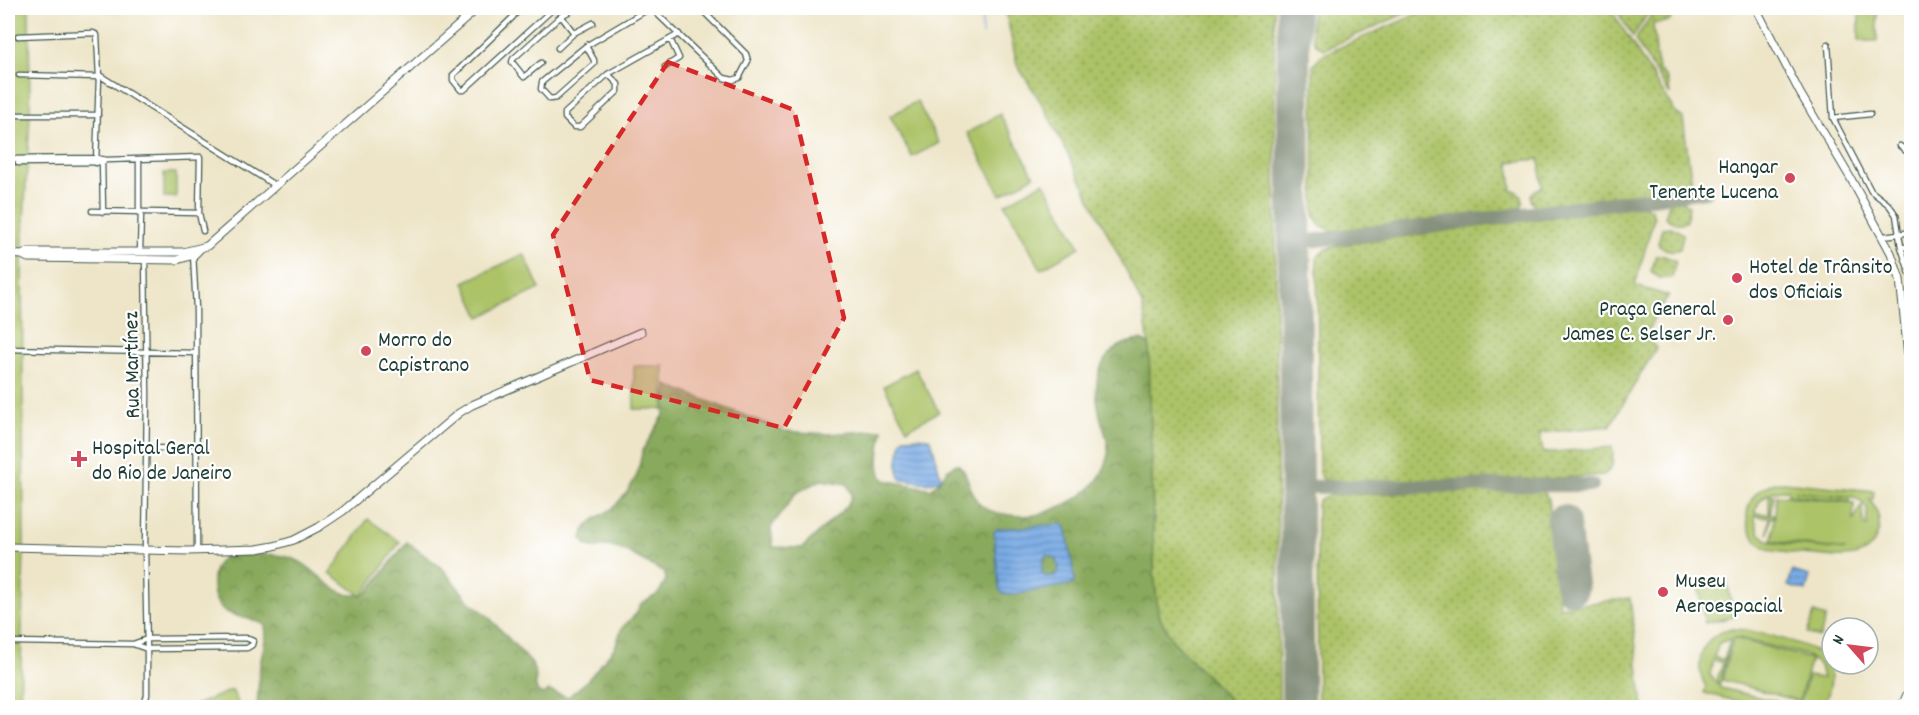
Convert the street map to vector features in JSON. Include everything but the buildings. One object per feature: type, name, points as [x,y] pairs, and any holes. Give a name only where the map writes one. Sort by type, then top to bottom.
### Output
[{"type":"main road","points":[[8,254],[22,255],[28,252],[143,254],[198,250],[276,186],[478,8]]},
{"type":"main road","points":[[1756,8],[1800,93],[1884,236],[1900,279],[1911,394]]},
{"type":"main road","points":[[8,547],[145,551],[257,549],[294,540],[343,511],[459,413],[472,405],[641,332]]},
{"type":"main road","points":[[1901,708],[1911,683]]},
{"type":"street","points":[[509,8],[514,15]]},
{"type":"street","points":[[524,8],[453,75],[453,80],[460,90],[464,90],[554,8]]},
{"type":"street","points":[[541,63],[524,77],[512,62],[561,16],[576,8]]},
{"type":"street","points":[[586,46],[594,63],[556,98],[550,99],[541,89],[542,82],[586,46],[651,8],[724,78],[733,80],[739,78],[748,61],[746,54],[700,8]]},
{"type":"street","points":[[561,16],[574,33]]},
{"type":"street","points":[[558,48],[574,33],[593,23]]},
{"type":"street","points":[[18,36],[93,33],[99,38],[98,115],[103,212]]},
{"type":"street","points":[[608,74],[618,84],[618,91],[580,127],[574,127],[565,118],[565,113],[608,74],[679,34]]},
{"type":"street","points":[[665,67],[679,58],[670,39]]},
{"type":"street","points":[[1828,44],[1833,118],[1871,190],[1889,205],[1896,215],[1901,247],[1911,280]]},
{"type":"street","points":[[19,75],[99,76],[276,186]]},
{"type":"street","points":[[1833,118],[1870,114]]},
{"type":"street","points":[[18,115],[98,115]]},
{"type":"street","points":[[1900,146],[1911,156]]},
{"type":"street","points":[[8,159],[100,161],[200,157],[199,213],[203,231]]},
{"type":"street","name":"Rua Martínez","points":[[139,159],[147,448],[145,551],[147,695],[143,708]]},
{"type":"street","points":[[92,211],[199,213]]},
{"type":"street","points":[[1884,236],[1911,232]]},
{"type":"street","points":[[1901,247],[1911,247]]},
{"type":"street","points":[[196,550],[198,250]]},
{"type":"street","points":[[8,349],[196,353]]},
{"type":"street","points":[[147,448],[197,449]]},
{"type":"street","points":[[8,638],[14,642],[133,644],[147,649],[247,648],[252,645],[253,641],[249,638],[147,639],[133,644]]},
{"type":"street","points":[[198,649],[199,638]]},
{"type":"street","points":[[9,647],[14,642]]},
{"type":"highlighted area","points":[[668,62],[794,110],[844,318],[784,428],[590,380],[553,235]]},
{"type":"green space","points":[[8,8],[29,8],[30,115],[22,255],[24,548],[20,708],[8,707]]},
{"type":"green space","points":[[1005,8],[1274,8],[1279,707],[1237,707],[1172,640],[1158,614],[1154,571],[1149,344],[1143,307],[1044,107],[1017,65]]},
{"type":"green space","points":[[1312,8],[1417,8],[1325,49],[1319,47],[1313,38]]},
{"type":"green space","points":[[1431,8],[1610,8],[1675,112],[1683,118],[1692,185],[1662,192],[1536,207],[1531,201],[1531,195],[1542,187],[1539,159],[1509,162],[1512,191],[1522,196],[1523,203],[1519,209],[1333,231],[1320,225],[1314,215],[1313,66],[1322,55]]},
{"type":"green space","points":[[1615,8],[1651,8],[1633,37]]},
{"type":"green space","points":[[1656,8],[1673,8],[1670,21],[1653,24],[1658,70],[1666,77],[1670,95],[1635,40]]},
{"type":"green space","points":[[1859,8],[1877,8],[1877,41],[1859,41]]},
{"type":"green space","points":[[917,101],[939,143],[912,157],[890,116]]},
{"type":"green space","points":[[1000,114],[1034,176],[1001,195],[967,133]]},
{"type":"green space","points":[[164,173],[176,173],[176,197],[164,197]]},
{"type":"green space","points":[[1044,182],[1080,247],[1041,269],[1005,204]]},
{"type":"green space","points":[[1674,200],[1683,201],[1689,206],[1686,222],[1670,221],[1665,217],[1669,204]]},
{"type":"green space","points":[[1643,205],[1652,210],[1654,218],[1635,286],[1669,296],[1653,319],[1646,337],[1656,348],[1610,426],[1540,433],[1543,453],[1612,447],[1612,463],[1607,472],[1603,475],[1546,479],[1330,482],[1322,478],[1319,473],[1317,258],[1324,250],[1339,245]]},
{"type":"green space","points":[[1671,227],[1683,234],[1680,249],[1668,250],[1658,244],[1662,228]]},
{"type":"green space","points":[[524,254],[540,289],[480,317],[464,282]]},
{"type":"green space","points":[[1662,255],[1676,261],[1672,277],[1660,278],[1651,271],[1656,256]]},
{"type":"green space","points":[[1140,340],[1149,344],[1154,571],[1158,614],[1172,640],[1237,707],[257,707],[260,665],[266,635],[265,625],[225,611],[215,598],[213,578],[218,564],[224,557],[250,554],[278,555],[294,559],[337,590],[356,595],[367,593],[407,542],[443,569],[468,600],[487,615],[532,664],[537,691],[543,694],[549,691],[568,697],[587,681],[615,647],[622,628],[636,614],[641,604],[658,594],[666,580],[665,573],[626,551],[608,546],[596,548],[586,545],[582,539],[589,524],[612,509],[628,491],[637,475],[643,449],[664,415],[667,385],[784,431],[827,434],[883,430],[879,463],[884,480],[931,489],[949,469],[957,464],[965,473],[977,502],[982,506],[1003,514],[1030,515],[1044,513],[1073,501],[1089,490],[1101,474],[1108,458],[1108,451],[1097,398],[1098,375],[1108,355],[1127,343]],"holes":[[[821,480],[847,484],[852,495],[847,506],[802,548],[773,547],[771,527],[796,493]]]},
{"type":"green space","points":[[634,366],[664,366],[664,409],[634,409]]},
{"type":"green space","points":[[916,369],[939,412],[907,429],[884,386]]},
{"type":"green space","points":[[1784,482],[1874,491],[1873,499],[1869,499],[1876,511],[1879,524],[1874,543],[1860,554],[1843,557],[1773,551],[1760,544],[1752,534],[1747,512],[1751,501],[1759,491],[1770,485]],"holes":[[[1788,490],[1788,494],[1849,501],[1849,497],[1795,491],[1854,497],[1867,508],[1867,526],[1864,525],[1862,505],[1853,521],[1854,503],[1777,495],[1772,541],[1846,550],[1774,543],[1759,533],[1754,516],[1769,517],[1768,534],[1770,518],[1773,518],[1774,514],[1770,514],[1774,495],[1769,494],[1769,514],[1755,513],[1759,502],[1771,492]]]},
{"type":"green space","points":[[1541,489],[1548,498],[1559,607],[1630,598],[1643,707],[1318,707],[1317,505],[1320,499],[1330,495]]},
{"type":"green space","points":[[368,519],[400,542],[362,596],[330,573]]},
{"type":"green space","points":[[1727,581],[1734,617],[1705,623],[1698,586]]},
{"type":"green space","points":[[1814,613],[1823,616],[1820,616],[1820,637],[1807,634]]},
{"type":"green space","points":[[1733,629],[1740,630],[1787,640],[1808,647],[1820,655],[1820,666],[1806,655],[1734,638],[1811,659],[1799,701],[1722,680],[1733,638],[1719,643],[1714,657],[1724,660],[1730,641],[1720,683],[1716,682],[1723,663],[1713,660],[1710,675],[1721,688],[1799,707],[1759,707],[1704,693],[1706,687],[1700,668],[1700,659],[1703,650],[1714,636]]},
{"type":"green space","points":[[1808,676],[1823,678],[1822,676],[1831,676],[1828,693],[1819,707],[1799,707]]},
{"type":"green space","points":[[232,690],[240,707],[191,707]]},
{"type":"water","points":[[904,438],[929,438],[932,442],[941,478],[937,481],[928,483],[901,479],[898,465],[902,441]]},
{"type":"water","points":[[1062,524],[1066,527],[1075,580],[1073,584],[1011,595],[1002,593],[999,589],[994,532],[997,529]],"holes":[[[1047,555],[1055,558],[1059,569],[1055,576],[1045,576],[1042,573],[1043,560]]]},
{"type":"water","points":[[1792,571],[1810,576],[1806,591],[1788,586]]},
{"type":"waterway","points":[[982,8],[982,35]]},
{"type":"taxiway","points":[[1294,243],[1706,191]]},
{"type":"taxiway","points":[[1296,487],[1592,485]]},
{"type":"runway","points":[[1293,8],[1298,708]]},
{"type":"runway","points":[[1563,521],[1572,588]]},
{"type":"place","name":"Hangar Tenente Lucena","points":[[1790,178]]},
{"type":"place","name":"Hotel de Trânsito dos Oficiais","points":[[1737,278]]},
{"type":"place","name":"Praça General James C. Selser Jr.","points":[[1728,320]]},
{"type":"place","name":"Morro do Capistrano","points":[[366,351]]},
{"type":"place","name":"Hospital Geral do Rio de Janeiro","points":[[79,459]]},
{"type":"place","name":"Museu Aeroespacial","points":[[1663,592]]}]
